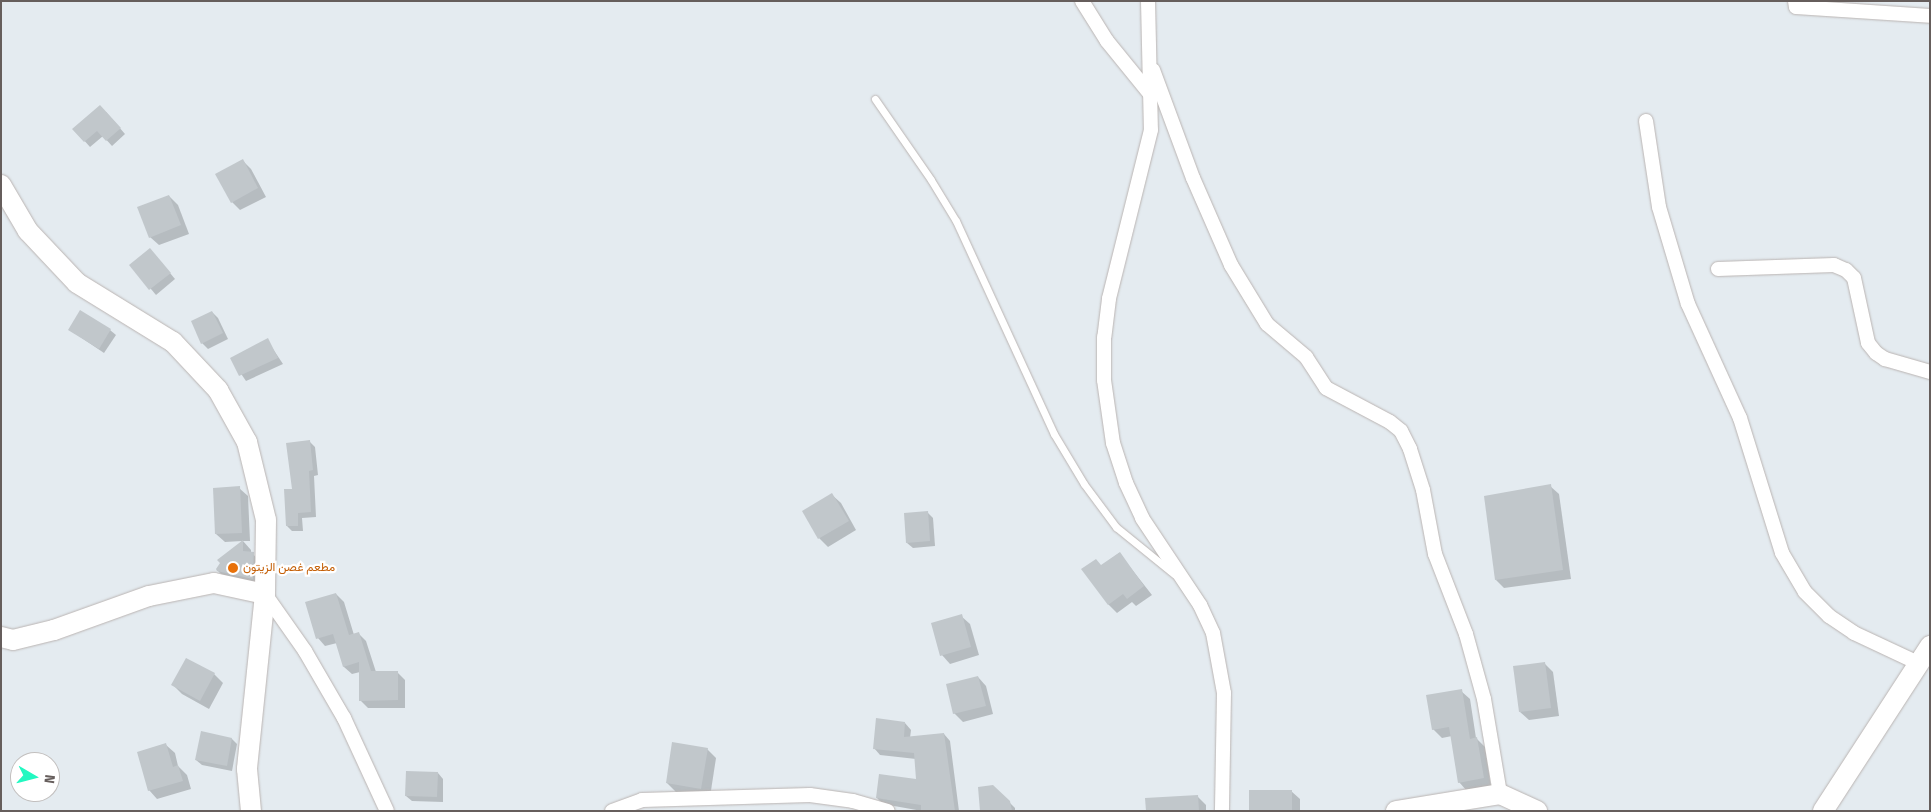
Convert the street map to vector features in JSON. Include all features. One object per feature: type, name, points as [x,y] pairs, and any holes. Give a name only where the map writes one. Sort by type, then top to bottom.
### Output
[{"type":"street","points":[[1082,1],[1107,42],[1150,94]]},
{"type":"street","points":[[1148,1],[1151,130],[1109,299],[1104,337],[1104,380],[1113,443],[1126,483],[1142,518],[1188,585],[1213,633],[1224,693],[1222,811]]},
{"type":"street","points":[[1795,1],[1796,7],[1930,16]]},
{"type":"street","points":[[1150,60],[1193,178],[1231,265],[1267,324],[1306,357],[1326,388],[1390,422],[1401,431],[1410,449],[1422,490],[1434,554],[1466,634],[1484,699],[1500,794]]},
{"type":"street","points":[[1646,121],[1659,207],[1688,304],[1740,418],[1782,553],[1805,592],[1829,616],[1854,633],[1918,663]]},
{"type":"street","points":[[1,185],[28,231],[77,283],[173,342],[218,390],[247,442],[266,520],[265,594],[247,769],[251,811]]},
{"type":"street","points":[[1718,269],[1834,265],[1854,278],[1868,343],[1876,353],[1885,359],[1930,372]]},
{"type":"street","points":[[1,637],[13,640],[54,630],[149,596],[214,583],[265,594],[305,651],[344,718],[387,811]]},
{"type":"street","points":[[1823,811],[1930,646]]},
{"type":"street","points":[[1396,811],[1500,794],[1537,811]]},
{"type":"street","points":[[612,811],[642,800],[810,795],[853,800],[888,811]]},
{"type":"lane","points":[[875,99],[931,180],[956,221],[1054,434],[1084,484],[1116,527],[1188,585]]},
{"type":"building","points":[[100,105],[121,128],[106,141],[97,131],[84,142],[72,129]]},
{"type":"building","points":[[243,159],[258,188],[231,203],[215,174]]},
{"type":"building","points":[[169,195],[181,225],[149,238],[137,207]]},
{"type":"building","points":[[150,248],[171,273],[149,290],[129,265]]},
{"type":"building","points":[[80,310],[111,329],[99,349],[68,330]]},
{"type":"building","points":[[212,311],[223,333],[201,344],[191,321]]},
{"type":"building","points":[[268,338],[278,358],[239,376],[230,358]]},
{"type":"building","points":[[310,440],[313,470],[309,471],[311,512],[298,513],[298,526],[286,526],[284,489],[292,489],[286,443]]},
{"type":"building","points":[[1551,484],[1563,570],[1495,580],[1484,496]]},
{"type":"building","points":[[240,486],[242,533],[215,534],[213,488]]},
{"type":"building","points":[[832,493],[849,521],[818,539],[802,511]]},
{"type":"building","points":[[928,511],[930,541],[906,543],[904,513]]},
{"type":"building","points":[[243,540],[243,551],[254,552],[253,579],[217,571],[216,569],[220,563],[217,560]]},
{"type":"building","points":[[1120,552],[1144,586],[1127,599],[1123,594],[1108,605],[1081,569],[1096,559],[1101,565]]},
{"type":"building","points":[[336,593],[349,635],[359,632],[371,671],[398,671],[398,700],[359,701],[359,662],[343,667],[333,634],[316,639],[305,602]]},
{"type":"building","points":[[962,614],[971,647],[940,656],[931,623]]},
{"type":"building","points":[[186,658],[215,673],[200,701],[171,685]]},
{"type":"building","points":[[1545,662],[1551,708],[1519,712],[1513,666]]},
{"type":"building","points":[[978,676],[986,706],[953,714],[946,684]]},
{"type":"building","points":[[1462,689],[1470,739],[1477,737],[1484,778],[1458,783],[1449,727],[1432,730],[1426,695]]},
{"type":"building","points":[[876,718],[905,722],[904,737],[944,733],[955,811],[921,811],[921,805],[876,798],[879,774],[916,779],[914,753],[873,749]]},
{"type":"building","points":[[201,731],[232,738],[227,766],[195,760]]},
{"type":"building","points":[[672,742],[708,748],[701,789],[666,783]]},
{"type":"building","points":[[166,743],[173,767],[178,765],[183,781],[148,791],[137,752]]},
{"type":"building","points":[[406,771],[438,772],[437,797],[405,796]]},
{"type":"building","points":[[993,785],[1010,801],[1012,811],[980,811],[978,787]]},
{"type":"building","points":[[1249,790],[1292,790],[1292,811],[1249,811]]},
{"type":"building","points":[[1198,795],[1199,811],[1146,811],[1145,798]]},
{"type":"place","name":"مطعم غصن الزيتون","points":[[233,568]]}]
